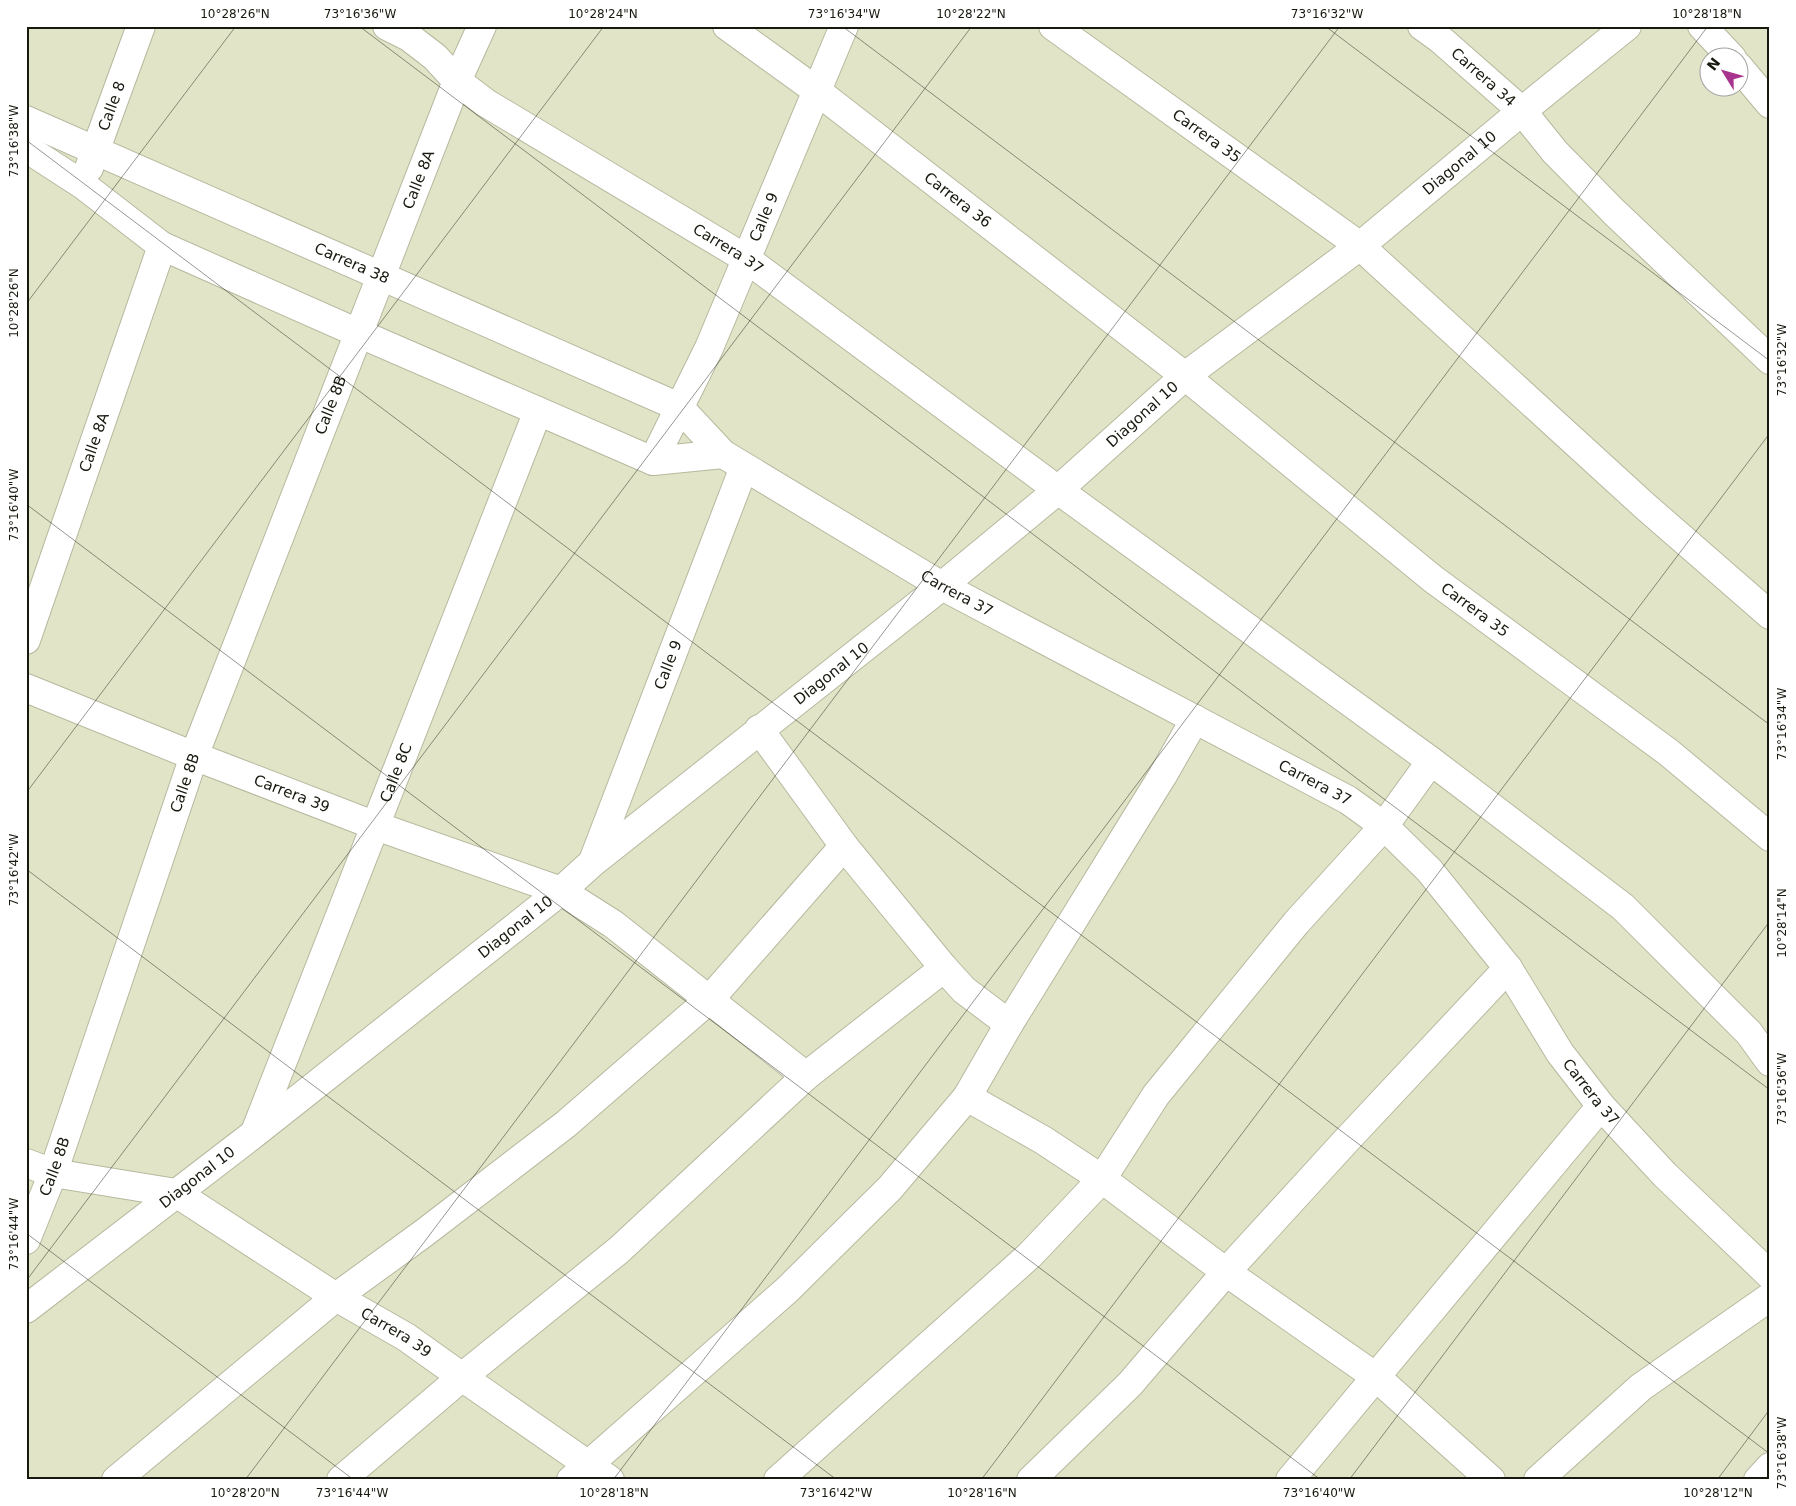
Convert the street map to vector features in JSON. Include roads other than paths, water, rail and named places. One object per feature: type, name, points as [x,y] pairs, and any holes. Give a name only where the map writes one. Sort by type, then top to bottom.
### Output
[{"type":"street","name":"Calle 8","points":[[83,185],[141,26]]},
{"type":"street","name":"Carrera 37","points":[[386,26],[409,36],[435,57],[457,81],[486,103],[745,258],[1058,490],[1431,761],[1622,907],[1749,1033],[1770,1062]]},
{"type":"street","name":"Calle 8A","points":[[358,333],[457,81],[482,26]]},
{"type":"street","name":"Carrera 36","points":[[727,26],[817,91],[1185,376]]},
{"type":"street","name":"Calle 9","points":[[653,461],[709,348],[745,258],[844,26]]},
{"type":"street","name":"Carrera 35","points":[[1053,26],[1360,246],[1639,500],[1770,615]]},
{"type":"street","name":"Carrera 34","points":[[1422,26],[1440,39],[1522,111],[1555,152],[1614,212],[1770,360]]},
{"type":"street","name":"Diagonal 10","points":[[26,1309],[255,1133],[942,586],[1058,490],[1185,376],[1360,246],[1627,26]]},
{"type":"street","points":[[1702,26],[1723,48]]},
{"type":"street","points":[[1748,78],[1770,104]]},
{"type":"street","name":"Carrera 38","points":[[26,120],[679,407]]},
{"type":"street","points":[[26,148],[83,185],[162,246],[358,333],[653,461],[734,460]]},
{"type":"street","name":"Calle 8A","points":[[26,640],[162,246]]},
{"type":"street","name":"Calle 8B","points":[[26,1240],[54,1174],[194,756],[358,333]]},
{"type":"street","name":"Carrera 35","points":[[1185,376],[1433,579],[1668,752],[1770,837]]},
{"type":"street","name":"Carrera 37","points":[[679,407],[734,460],[942,586],[1348,800],[1384,826],[1429,870],[1508,968],[1560,1053],[1601,1106],[1665,1175],[1770,1275]]},
{"type":"street","name":"Calle 8C","points":[[255,1133],[538,411]]},
{"type":"street","name":"Calle 9","points":[[592,863],[734,460]]},
{"type":"street","name":"Carrera 39","points":[[26,688],[194,756],[376,826],[561,891],[613,924],[806,1076]]},
{"type":"street","points":[[590,1474],[787,1290],[890,1188],[967,1097],[1009,1024],[1163,775],[1194,719]]},
{"type":"street","points":[[759,730],[844,846],[944,968],[964,990],[1009,1024]]},
{"type":"street","points":[[778,1480],[1030,1255],[1102,1178],[1156,1095],[1296,923],[1384,826],[1431,761]]},
{"type":"street","points":[[116,1480],[336,1297],[424,1233],[566,1124],[710,999],[844,846]]},
{"type":"street","points":[[342,1480],[462,1377],[619,1250],[806,1076],[944,968]]},
{"type":"street","points":[[1031,1480],[1130,1384],[1226,1272],[1508,968]]},
{"type":"street","points":[[967,1097],[1043,1140],[1102,1178],[1226,1272],[1376,1377],[1491,1480]]},
{"type":"street","points":[[1290,1480],[1601,1106]]},
{"type":"street","points":[[26,1164],[54,1174],[176,1193]]},
{"type":"street","name":"Carrera 39","points":[[176,1193],[336,1297],[406,1336],[590,1474]]},
{"type":"street","points":[[1538,1480],[1641,1387],[1770,1297]]},
{"type":"street","points":[[1758,1480],[1770,1467]]}]
